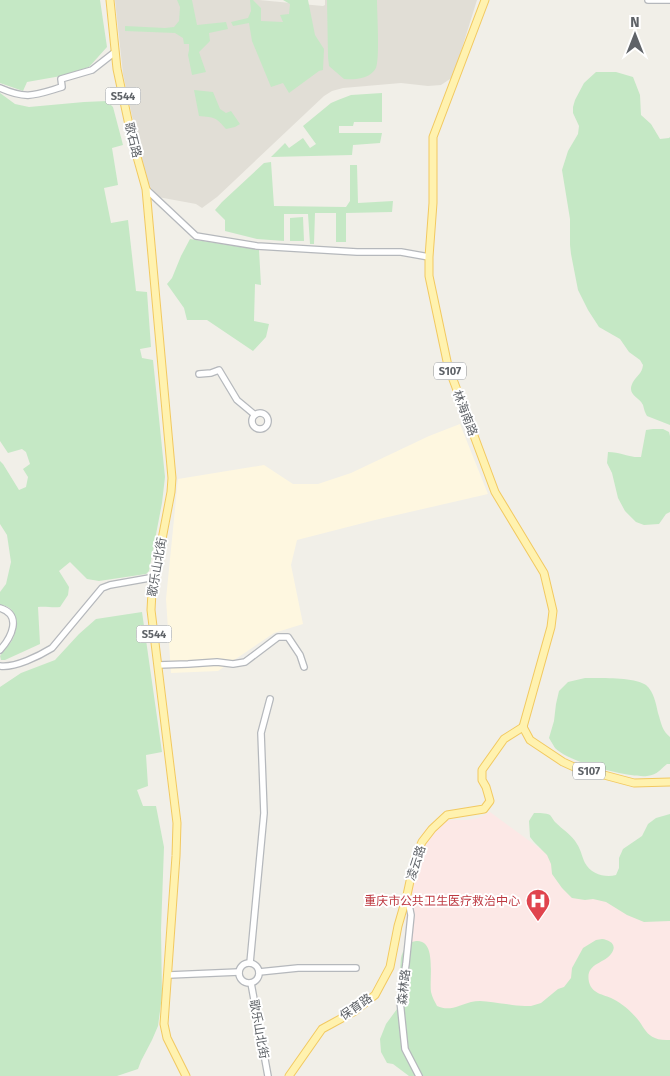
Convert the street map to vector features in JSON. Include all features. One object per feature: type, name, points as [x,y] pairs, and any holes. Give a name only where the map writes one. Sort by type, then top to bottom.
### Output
[{"type":"main road","name":"歌石路","points":[[110,0],[117,69],[132,139],[146,189]]},
{"type":"main road","name":"林海南路","points":[[485,0],[433,137],[433,203],[429,276],[448,366],[495,492],[544,572],[553,611],[551,627],[523,727]]},
{"type":"main road","name":"歌乐山北街","points":[[146,189],[172,478],[171,492],[154,577],[151,610],[177,823],[169,974],[164,1024],[167,1038],[186,1076]]},
{"type":"main road","name":"S107","points":[[523,727],[530,740],[574,767],[634,783],[670,782]]},
{"type":"main road","name":"凌云路","points":[[407,895],[415,858],[422,842],[447,814],[484,809],[490,801],[482,780],[482,770],[504,739],[523,727]]},
{"type":"main road","name":"保育路","points":[[289,1076],[322,1029],[355,1011],[375,995],[390,967],[398,926],[407,895]]},
{"type":"street","points":[[648,0],[670,0]]},
{"type":"street","points":[[0,88],[22,96],[33,96],[62,87],[61,79],[92,70],[115,52]]},
{"type":"street","points":[[146,189],[196,236],[257,246],[357,252],[401,252],[429,258]]},
{"type":"street","points":[[200,374],[219,370],[237,400],[255,415]]},
{"type":"street","points":[[0,666],[11,666],[43,654],[52,648],[102,588],[154,577]]},
{"type":"street","points":[[0,608],[10,614],[13,623],[10,638],[0,650]]},
{"type":"street","points":[[158,665],[217,662],[233,664],[246,662],[278,637],[288,637],[300,655],[304,667]]},
{"type":"street","points":[[250,963],[264,813],[261,733],[270,699]]},
{"type":"street","name":"森林路","points":[[407,895],[411,914],[400,1001],[405,1048],[419,1076]]},
{"type":"street","points":[[169,974],[239,972],[242,965],[250,963],[255,964],[259,972],[298,968],[356,968]]},
{"type":"street","name":"歌乐山北街","points":[[239,972],[242,980],[251,983],[257,980],[259,972]]},
{"type":"street","name":"歌乐山北街","points":[[251,983],[268,1076]]},
{"type":"shaded area","points":[[115,0],[259,0],[323,6],[325,5],[325,0],[477,0],[453,77],[441,85],[428,86],[401,83],[343,88],[332,91],[324,96],[217,197],[202,208],[196,204],[158,197],[146,181],[123,74]]},
{"type":"shaded area","points":[[460,424],[488,494],[297,540],[291,565],[303,624],[274,633],[218,671],[171,673],[166,599],[178,479],[264,465],[293,484],[318,484],[351,473],[429,436]]},
{"type":"shaded area","name":"重庆市公共卫生医疗救治中心","points":[[490,812],[557,861],[670,913],[670,1049],[405,1012],[407,879],[414,849],[426,828],[450,820],[478,818]]},
{"type":"green space","points":[[0,0],[100,0],[107,47],[89,67],[61,76],[27,82],[23,91],[0,83]]},
{"type":"green space","points":[[177,0],[192,0],[197,25],[226,22],[228,29],[209,33],[210,41],[199,52],[206,72],[192,75],[188,55],[189,44],[184,44],[183,38],[175,33],[125,31],[125,26],[174,27],[179,21],[180,7]]},
{"type":"green space","points":[[250,0],[253,0],[261,8],[261,21],[283,22],[280,15],[289,14],[290,4],[283,0],[308,0],[315,35],[324,49],[323,70],[289,93],[283,83],[271,87],[252,41],[249,23],[233,26],[231,22],[248,18],[251,11]]},
{"type":"green space","points":[[327,0],[377,0],[377,63],[373,72],[366,77],[344,79],[329,66]]},
{"type":"green space","points":[[596,72],[616,72],[633,77],[640,95],[641,115],[651,124],[660,139],[670,137],[670,425],[647,416],[643,405],[631,390],[631,386],[643,365],[640,360],[629,352],[620,339],[599,327],[578,290],[571,254],[570,219],[562,170],[568,151],[578,134],[579,126],[573,113],[575,100],[584,83]]},
{"type":"green space","points":[[194,90],[213,92],[220,109],[226,113],[231,111],[240,124],[226,129],[214,118],[199,116]]},
{"type":"green space","points":[[0,93],[15,104],[29,107],[107,101],[113,107],[123,145],[112,148],[118,185],[104,188],[111,223],[128,220],[136,291],[147,292],[151,347],[140,349],[142,358],[153,360],[165,477],[149,571],[146,574],[99,581],[87,579],[70,562],[59,571],[69,587],[68,595],[60,607],[38,607],[40,644],[5,660],[1,660],[0,656],[13,639],[16,621],[10,608],[0,605],[0,592],[6,584],[11,562],[7,535],[0,524],[0,461],[19,490],[26,487],[28,477],[23,469],[30,464],[26,452],[22,449],[8,453],[0,441]]},
{"type":"green space","points":[[382,93],[382,122],[354,122],[353,126],[339,126],[339,133],[382,133],[380,143],[353,145],[352,155],[271,157],[285,143],[289,148],[303,138],[310,148],[316,144],[303,126],[331,103],[351,95]]},
{"type":"green space","points":[[271,162],[274,206],[346,207],[350,201],[350,165],[357,165],[358,203],[393,201],[392,212],[346,213],[346,242],[336,242],[336,213],[315,213],[314,244],[310,244],[308,214],[284,214],[284,241],[257,239],[225,231],[225,220],[215,210],[264,163]]},
{"type":"green space","points":[[303,217],[304,241],[290,241],[290,218]]},
{"type":"green space","points":[[190,239],[259,250],[261,285],[255,284],[254,321],[269,324],[266,337],[253,351],[207,320],[187,320],[184,308],[167,284],[172,278]]},
{"type":"green space","points":[[663,429],[669,432],[670,436],[670,512],[666,514],[659,524],[644,525],[636,522],[625,511],[618,498],[612,473],[607,463],[608,452],[641,457],[646,430]]},
{"type":"green space","points":[[142,612],[162,752],[146,755],[148,786],[137,790],[143,806],[156,806],[164,847],[161,930],[162,996],[158,1026],[138,1069],[117,1076],[0,1076],[0,687],[21,673],[55,660],[96,619]]},
{"type":"green space","points":[[585,678],[626,679],[646,685],[654,698],[663,729],[670,737],[670,764],[667,764],[651,775],[638,776],[613,772],[585,764],[572,759],[555,748],[549,738],[559,691],[568,682]]},
{"type":"green space","points":[[534,813],[550,815],[575,841],[588,867],[599,874],[607,876],[616,875],[619,868],[619,858],[623,849],[642,836],[648,824],[656,818],[670,814],[670,921],[644,922],[627,915],[606,902],[572,898],[552,874],[551,864],[547,855],[530,837],[529,821]]},
{"type":"green space","points":[[596,940],[608,940],[614,948],[608,957],[592,967],[589,976],[590,986],[598,993],[620,1003],[652,1037],[660,1040],[670,1040],[670,1076],[409,1076],[393,1064],[387,1063],[381,1052],[380,1039],[386,1024],[397,1009],[401,958],[404,949],[410,943],[416,941],[423,942],[427,946],[431,961],[431,994],[437,1006],[446,1008],[479,1001],[523,1006],[541,1003],[558,989],[564,987],[571,978],[572,968],[583,948]]},
{"type":"place","name":"重庆市公共卫生医疗救治中心","points":[[538,922]]}]
